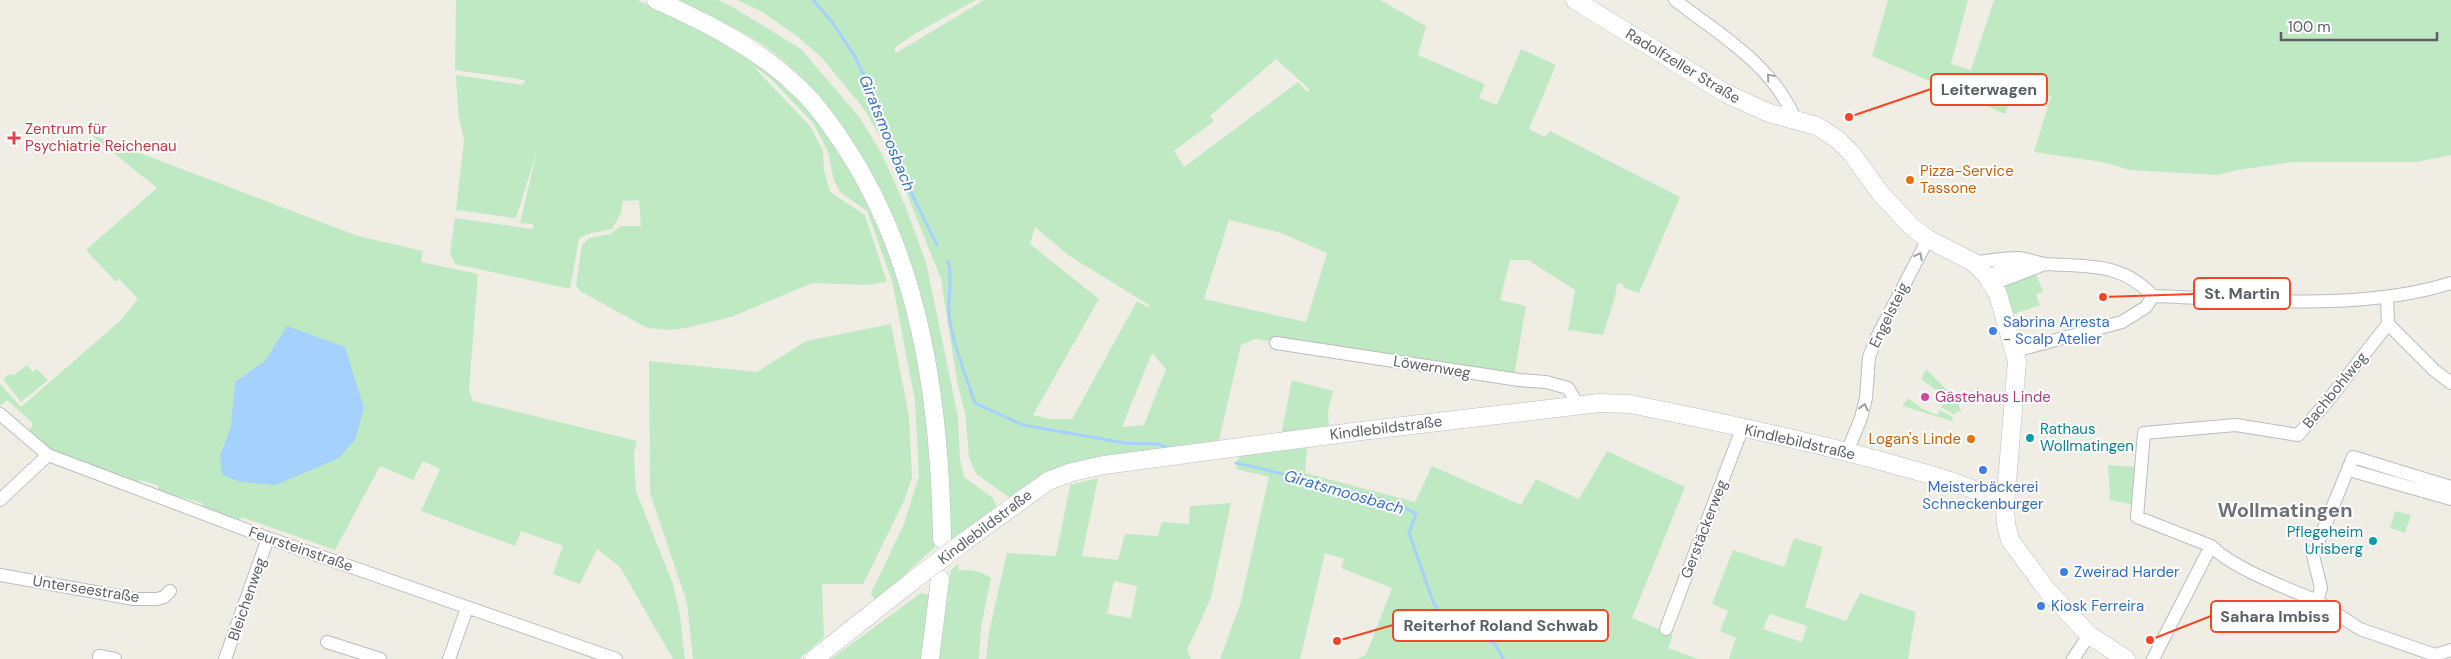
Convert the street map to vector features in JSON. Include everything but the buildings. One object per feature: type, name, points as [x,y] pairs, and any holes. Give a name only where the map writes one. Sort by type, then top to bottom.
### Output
[{"type":"main road","points":[[656,0],[711,25],[757,53],[801,89],[826,118],[871,189],[904,267],[929,375],[936,423],[941,482],[942,539]]},
{"type":"main road","name":"Radolfzeller Straße","points":[[1574,0],[1720,90],[1769,113],[1817,126],[1837,139],[1852,154],[1899,214],[1928,239],[1973,262],[1990,280],[1998,294],[2017,361],[2005,506],[2006,524],[2010,540],[2065,612],[2089,635],[2126,659]]},
{"type":"main road","name":"Kindlebildstraße","points":[[814,659],[915,579],[1048,481],[1072,472],[1158,458],[1578,404],[1630,404],[1847,452],[1961,484],[1984,493],[2005,506]]},
{"type":"main road","points":[[930,659],[940,579]]},
{"type":"street","points":[[1675,0],[1731,40],[1759,65],[1779,88],[1795,119]]},
{"type":"street","name":"Engelsteig","points":[[1847,452],[1862,418],[1866,398],[1869,357],[1877,337],[1928,239]]},
{"type":"street","points":[[1973,262],[2020,258],[2040,263],[2096,266],[2116,271],[2143,286],[2153,296],[2240,300],[2387,297],[2427,290],[2451,283]]},
{"type":"street","points":[[1990,280],[2040,263]]},
{"type":"street","points":[[2015,351],[2122,322],[2146,307],[2153,296]]},
{"type":"street","points":[[2387,297],[2388,324],[2434,370],[2451,383]]},
{"type":"street","name":"Bachbohlweg","points":[[2211,546],[2137,516],[2144,434],[2236,425],[2298,435],[2326,403],[2388,324]]},
{"type":"street","name":"Löwernweg","points":[[1276,343],[1519,380],[1546,382],[1568,388],[1578,404]]},
{"type":"street","name":"Feursteinstraße","points":[[2,419],[48,455],[268,538],[616,659]]},
{"type":"street","name":"Gerstäckerweg","points":[[1666,629],[1742,429]]},
{"type":"street","points":[[0,500],[48,455]]},
{"type":"street","points":[[2317,601],[2321,588],[2314,555],[2353,457],[2450,495]]},
{"type":"street","name":"Bleichenweg","points":[[226,659],[268,538]]},
{"type":"street","points":[[2153,659],[2211,546],[2217,552],[2262,577],[2317,601],[2360,629],[2435,654],[2451,650]]},
{"type":"street","name":"Unterseestraße","points":[[0,574],[134,599],[157,599],[164,597],[170,591]]},
{"type":"street","points":[[449,659],[467,608]]},
{"type":"street","points":[[2073,659],[2089,635]]},
{"type":"street","points":[[327,642],[380,659]]},
{"type":"street","points":[[99,656],[115,659]]},
{"type":"green space","points":[[456,0],[637,0],[728,41],[765,63],[833,135],[885,231],[915,333],[931,417],[936,519],[935,547],[875,601],[871,593],[904,524],[919,476],[915,401],[892,281],[867,211],[840,192],[834,181],[828,152],[814,124],[770,78],[752,65],[810,126],[823,151],[824,170],[830,192],[865,215],[887,282],[866,285],[812,283],[731,317],[686,328],[669,330],[648,328],[580,291],[576,285],[582,245],[589,238],[610,234],[621,226],[641,226],[639,200],[623,201],[621,213],[612,229],[591,233],[579,238],[570,289],[455,264],[450,253],[455,218],[533,229],[533,224],[520,223],[537,151],[516,218],[456,210],[464,141],[458,112],[456,75],[523,85],[525,80],[455,70]]},
{"type":"green space","points":[[674,0],[718,0],[801,49],[860,118],[882,154],[906,208],[926,262],[958,417],[960,459],[964,477],[993,498],[997,508],[950,540],[892,217],[881,193],[854,145],[823,100],[785,61],[742,32]]},
{"type":"green space","points":[[737,0],[976,0],[916,33],[894,48],[896,53],[984,0],[1380,0],[1426,26],[1418,55],[1485,84],[1479,98],[1497,105],[1521,49],[1556,65],[1529,129],[1545,137],[1550,131],[1680,197],[1639,293],[1625,288],[1621,283],[1617,285],[1603,335],[1568,330],[1575,290],[1528,260],[1510,260],[1500,300],[1526,306],[1514,376],[1255,339],[1241,345],[1219,440],[1084,461],[1042,475],[1009,497],[976,474],[969,457],[965,413],[957,381],[941,279],[890,152],[864,109],[822,58],[797,36],[761,11]],"holes":[[[1276,59],[1310,90],[1307,92],[1298,82],[1184,167],[1174,151],[1214,121],[1210,116]],[[1229,220],[1281,233],[1327,253],[1306,322],[1204,299]],[[1035,227],[1068,255],[1149,305],[1148,307],[1137,301],[1072,419],[1049,419],[1033,415],[1099,299],[1030,244]],[[1152,353],[1166,369],[1144,425],[1122,427]]]},
{"type":"green space","points":[[1888,0],[1968,0],[1951,64],[1971,70],[1994,0],[2451,0],[2451,155],[2417,162],[2294,162],[2237,170],[2218,175],[2130,170],[2103,162],[2034,152],[2051,96],[2016,85],[2005,114],[1872,56]]},
{"type":"green space","points":[[90,134],[358,236],[423,251],[421,262],[478,274],[469,390],[473,401],[637,441],[634,453],[636,491],[673,584],[680,615],[685,659],[673,659],[620,567],[597,549],[580,584],[553,574],[563,546],[521,531],[515,546],[421,511],[440,469],[423,461],[413,480],[380,466],[335,550],[242,517],[233,526],[202,514],[202,503],[183,498],[176,505],[154,497],[159,486],[140,480],[133,488],[27,438],[33,423],[7,400],[0,406],[0,384],[21,407],[120,321],[138,299],[119,279],[116,282],[86,250],[157,188]]},
{"type":"green space","points":[[2036,273],[2043,292],[2036,294],[2040,305],[2014,314],[2005,290],[2007,283]]},
{"type":"green space","points":[[891,324],[909,416],[912,478],[904,501],[863,584],[822,584],[824,637],[799,659],[693,659],[687,603],[650,493],[649,361],[757,372],[806,341]]},
{"type":"green space","points":[[27,365],[33,372],[37,369],[48,380],[21,402],[3,379],[7,375],[14,375]]},
{"type":"green space","points":[[1926,369],[1955,398],[1962,412],[1956,411],[1955,415],[1941,407],[1946,400],[1939,395],[1940,393],[1921,379]]},
{"type":"green space","points":[[1292,380],[1333,391],[1328,412],[1329,427],[1281,435]]},
{"type":"green space","points":[[1908,398],[1921,408],[1937,415],[1940,410],[1953,417],[1952,421],[1902,406]]},
{"type":"green space","points":[[1307,447],[1305,473],[1415,502],[1432,466],[1521,505],[1536,479],[1579,499],[1607,451],[1685,487],[1632,618],[1673,635],[1668,648],[1698,659],[1356,659],[1366,655],[1392,588],[1341,568],[1344,559],[1325,553],[1300,659],[1220,659],[1240,605],[1269,477],[1236,469],[1238,459],[1241,455]]},
{"type":"green space","points":[[2108,465],[2136,467],[2135,505],[2110,500]]},
{"type":"green space","points":[[1098,478],[1082,556],[1118,560],[1125,534],[1158,536],[1162,522],[1189,524],[1190,506],[1231,503],[1211,598],[1187,650],[1191,659],[986,659],[989,632],[1007,553],[1056,556],[1070,485]],"holes":[[[1114,581],[1137,586],[1131,618],[1107,614]]]},
{"type":"green space","points":[[2395,511],[2411,515],[2405,533],[2390,528]]},
{"type":"green space","points":[[1794,538],[1823,547],[1805,607],[1846,621],[1860,593],[1916,612],[1908,659],[1729,659],[1736,638],[1720,631],[1728,611],[1712,604],[1733,550],[1784,567]],"holes":[[[1770,614],[1807,626],[1802,642],[1763,629]]]},
{"type":"green space","points":[[958,564],[959,571],[975,571],[991,578],[981,627],[979,659],[939,659],[951,570]]},
{"type":"green space","points":[[921,593],[930,595],[921,659],[831,659]]},
{"type":"water","points":[[287,326],[345,347],[364,408],[355,440],[339,458],[276,485],[241,482],[222,475],[220,456],[231,426],[235,382],[265,361]]},
{"type":"waterway","name":"Giratsmoosbach","points":[[813,0],[833,23],[854,55],[883,115],[896,162],[937,245]]},
{"type":"waterway","name":"Giratsmoosbach","points":[[948,261],[950,274],[950,324],[975,403],[1023,425],[1125,443],[1157,444],[1169,448]]},
{"type":"waterway","name":"Giratsmoosbach","points":[[1236,463],[1380,498],[1416,514],[1409,533],[1434,604],[1447,622],[1495,644],[1503,659]]},
{"type":"place","name":"Leiterwagen","points":[[1849,117]]},
{"type":"place","name":"Zentrum für Psychiatrie Reichenau","points":[[14,138]]},
{"type":"place","name":"Pizza-Service Tassone","points":[[1910,180]]},
{"type":"place","name":"St. Martin","points":[[2103,297]]},
{"type":"place","name":"Sabrina Arresta - Scalp Atelier","points":[[1993,331]]},
{"type":"place","name":"Gästehaus Linde","points":[[1925,397]]},
{"type":"place","name":"Rathaus Wollmatingen","points":[[2030,438]]},
{"type":"place","name":"Logan's Linde","points":[[1971,439]]},
{"type":"place","name":"Meisterbäckerei Schneckenburger","points":[[1983,470]]},
{"type":"place","name":"Pflegeheim Urisberg","points":[[2373,541]]},
{"type":"place","name":"Zweirad Harder","points":[[2064,572]]},
{"type":"place","name":"Kiosk Ferreira","points":[[2041,606]]},
{"type":"place","name":"Sahara Imbiss","points":[[2150,640]]},
{"type":"place","name":"Reiterhof Roland Schwab","points":[[1337,641]]},
{"type":"district","name":"Wollmatingen","points":[[2285,510]]}]
